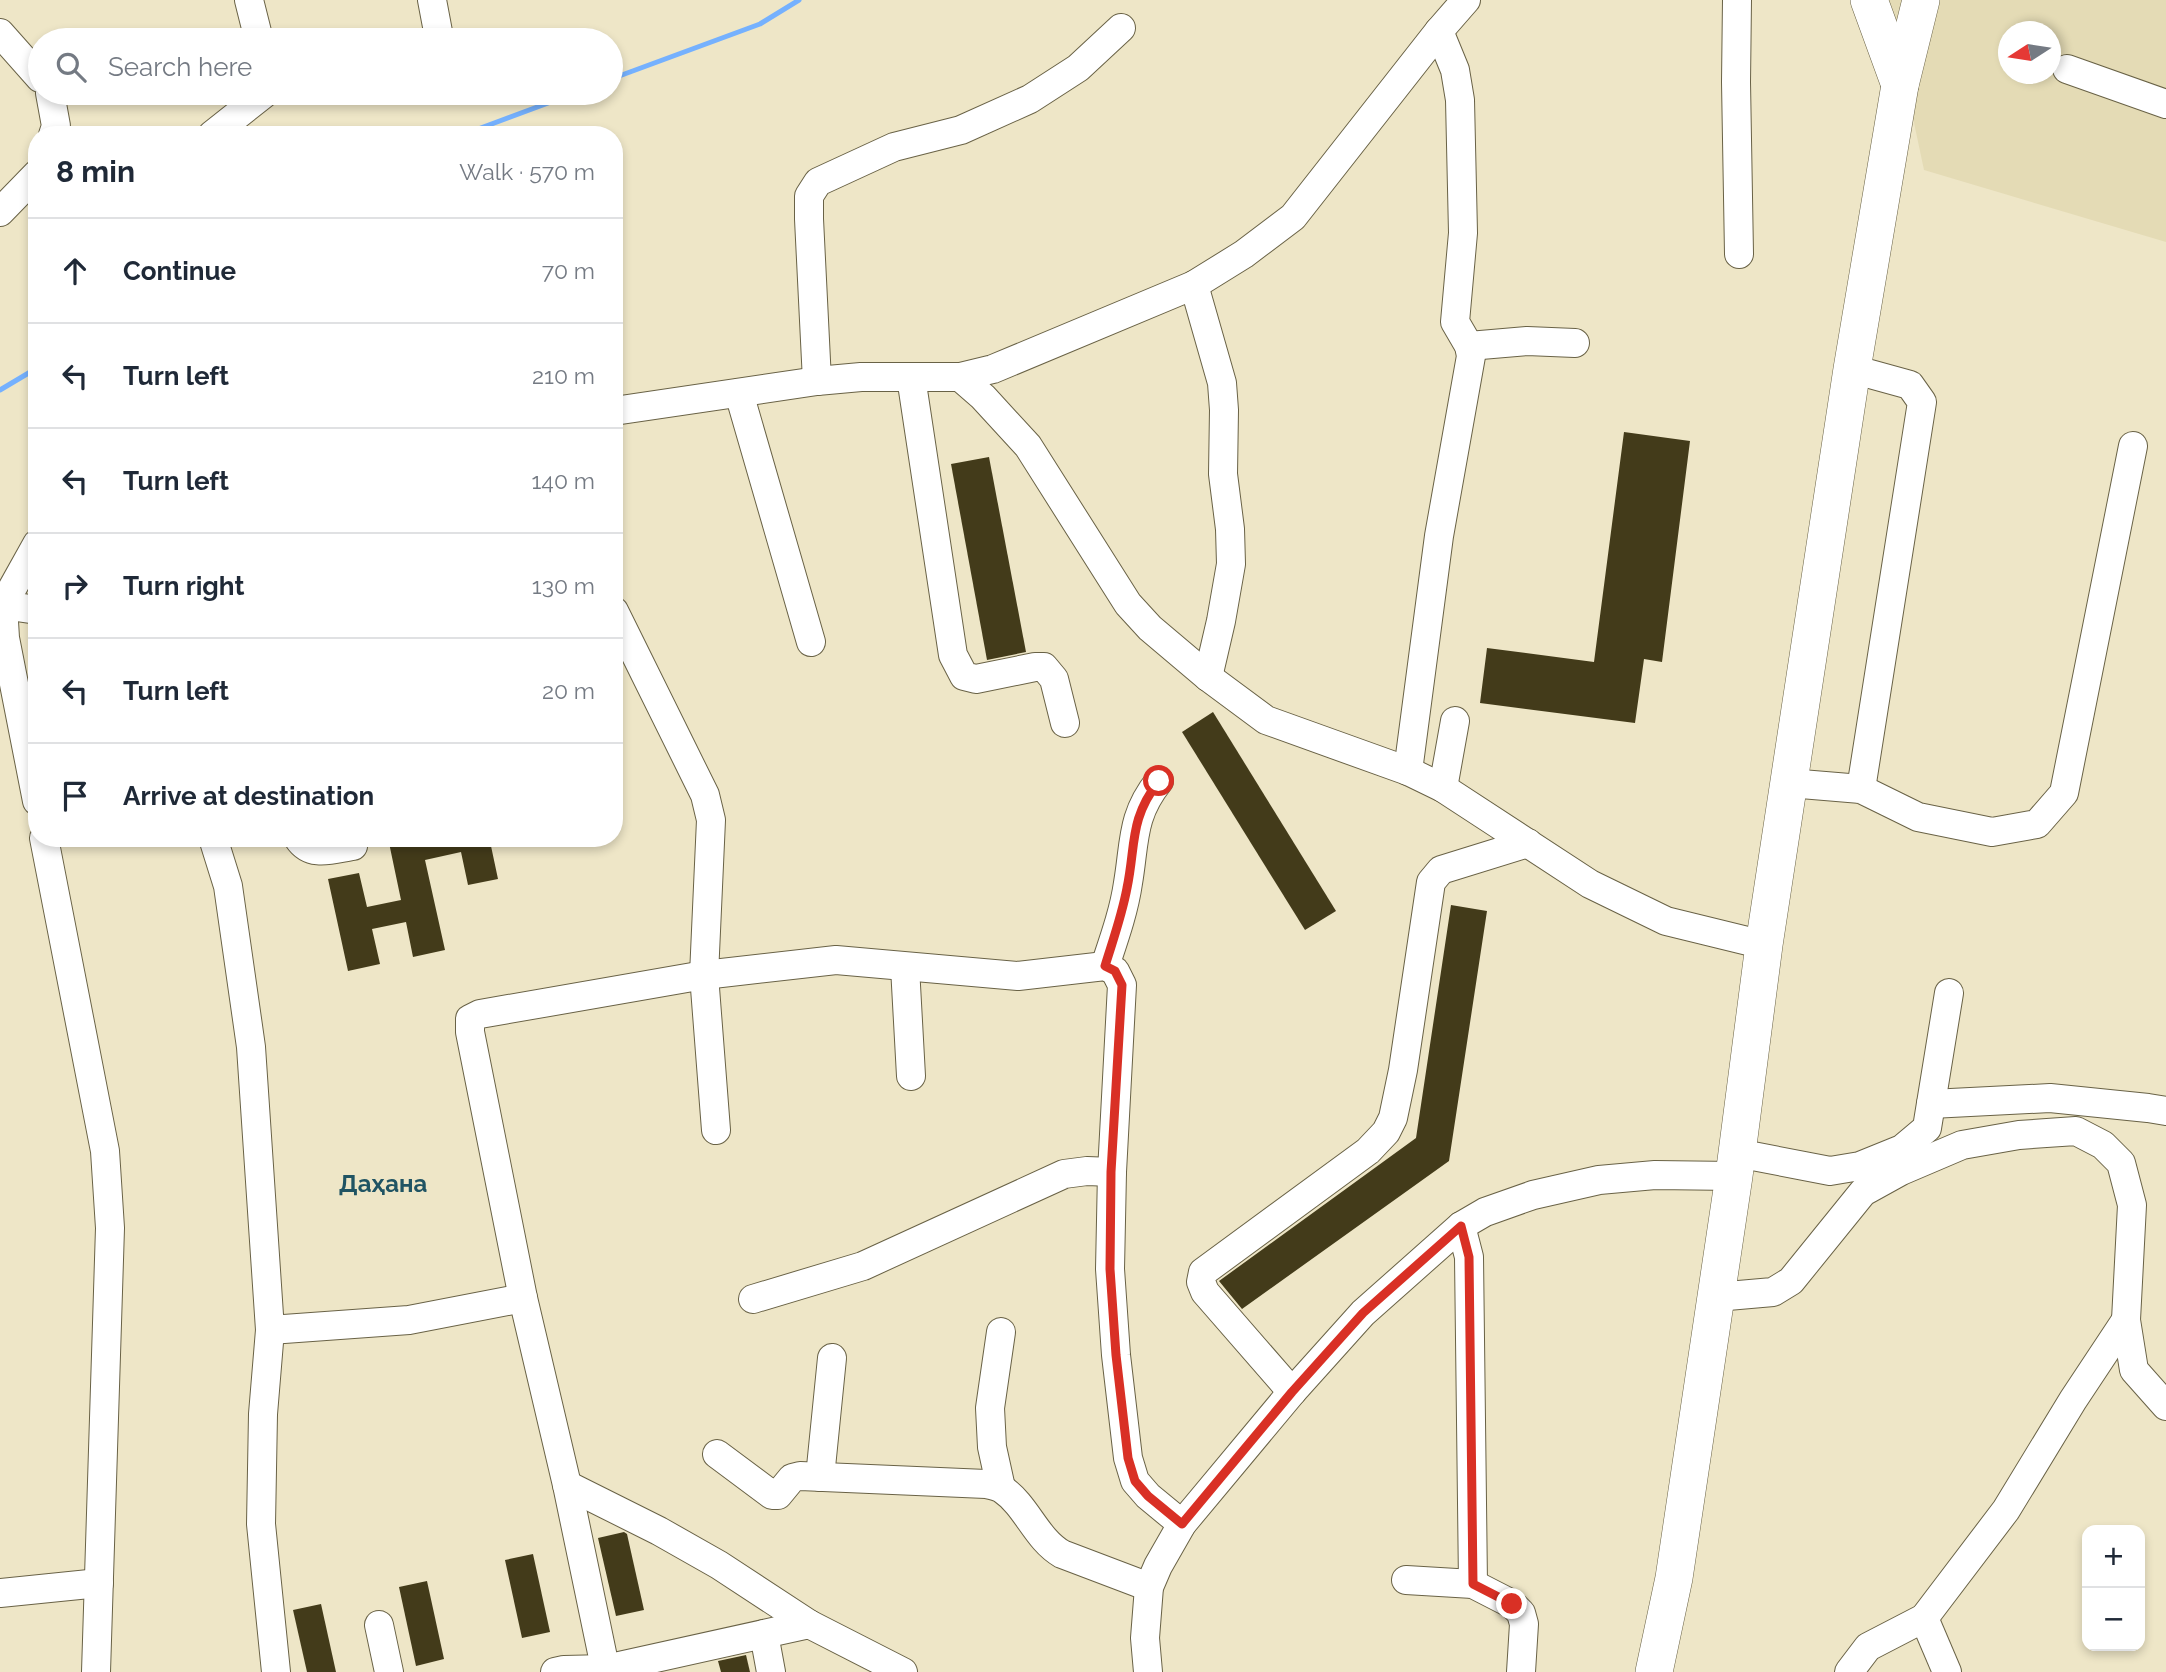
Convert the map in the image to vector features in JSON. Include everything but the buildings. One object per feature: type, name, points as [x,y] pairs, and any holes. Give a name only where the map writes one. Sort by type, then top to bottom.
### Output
[{"type":"main road","points":[[1869,0],[1900,85]]},
{"type":"main road","points":[[1654,1672],[1674,1578],[1765,945],[1852,369],[1900,85],[1921,0]]},
{"type":"street","points":[[249,0],[256,28]]},
{"type":"street","points":[[432,0],[437,28]]},
{"type":"street","points":[[623,410],[861,377],[960,377],[993,369],[1195,285],[1244,254],[1293,216],[1466,0]]},
{"type":"street","points":[[1737,0],[1739,254]]},
{"type":"street","points":[[817,382],[809,196],[818,182],[894,147],[970,126],[1030,99],[1078,68],[1121,28]]},
{"type":"street","points":[[1408,771],[1439,536],[1471,356],[1469,346],[1455,322],[1463,233],[1460,100],[1455,70],[1439,31]]},
{"type":"street","points":[[0,33],[28,64]]},
{"type":"street","points":[[2067,69],[2166,104]]},
{"type":"street","points":[[52,105],[56,126]]},
{"type":"street","points":[[223,126],[250,105]]},
{"type":"street","points":[[0,212],[28,193]]},
{"type":"street","points":[[1195,285],[1223,383],[1223,474],[1230,529],[1231,564],[1208,677]]},
{"type":"street","points":[[1469,346],[1527,341],[1575,343]]},
{"type":"street","points":[[1852,369],[1910,385],[1922,402],[1861,789]]},
{"type":"street","points":[[911,377],[953,655],[964,676],[976,679],[1044,667],[1054,679],[1065,723]]},
{"type":"street","points":[[960,377],[983,397],[1028,446],[1128,604],[1150,628],[1208,677],[1266,720],[1408,771],[1443,789],[1590,884],[1666,921],[1765,945]]},
{"type":"street","points":[[739,393],[811,642]]},
{"type":"street","points":[[1789,783],[1861,789],[1918,817],[1992,831],[2037,824],[2064,793],[2133,446]]},
{"type":"street","points":[[28,560],[1,606],[28,755]]},
{"type":"street","points":[[1,606],[28,609]]},
{"type":"street","points":[[623,633],[705,795],[711,820],[704,975],[716,1130]]},
{"type":"street","points":[[1443,789],[1455,721]]},
{"type":"street","points":[[1105,966],[1122,915],[1138,817],[1146,797],[1159,781]]},
{"type":"street","points":[[1292,1392],[1205,1292],[1201,1282],[1203,1272],[1368,1151],[1385,1132],[1393,1118],[1403,1070],[1431,882],[1441,870],[1528,843]]},
{"type":"street","points":[[46,847],[105,1151],[110,1228],[96,1672]]},
{"type":"street","points":[[216,847],[228,886],[251,1047],[270,1330],[263,1414],[261,1524],[276,1672]]},
{"type":"street","points":[[306,847],[318,852],[346,847]]},
{"type":"street","points":[[606,1670],[523,1298],[470,1032],[470,1019],[481,1014],[704,975],[836,960],[1018,976],[1105,966],[1115,971],[1122,985],[1111,1172],[1110,1269],[1116,1355],[1128,1458],[1135,1481],[1148,1496],[1182,1524]]},
{"type":"street","points":[[905,967],[911,1076]]},
{"type":"street","points":[[1148,1672],[1145,1638],[1149,1587],[1182,1524],[1292,1392],[1363,1313],[1461,1226],[1485,1212],[1533,1195],[1599,1180],[1735,1165],[1830,1171],[1860,1166],[1902,1149],[1927,1128],[1950,993]]},
{"type":"street","points":[[1931,1104],[2050,1098],[2166,1111]]},
{"type":"street","points":[[1716,1297],[1773,1292],[1791,1280],[1863,1192],[1901,1171],[1962,1144],[2019,1135],[2076,1131],[2103,1144],[2121,1163],[2132,1205],[2126,1320],[2134,1370],[2166,1406]]},
{"type":"street","points":[[753,1299],[863,1266],[1064,1174],[1111,1172]]},
{"type":"street","points":[[1461,1226],[1469,1257],[1473,1584]]},
{"type":"street","points":[[270,1330],[409,1320],[523,1298]]},
{"type":"street","points":[[1849,1672],[1868,1647],[1924,1618],[2006,1510],[2126,1320]]},
{"type":"street","points":[[1001,1488],[992,1447],[990,1408],[1002,1332]]},
{"type":"street","points":[[820,1477],[832,1358]]},
{"type":"street","points":[[717,1454],[772,1495],[778,1495],[792,1478],[800,1476],[986,1484],[1001,1488],[1052,1548],[1149,1587]]},
{"type":"street","points":[[566,1485],[719,1564],[809,1624],[903,1672]]},
{"type":"street","points":[[1406,1580],[1473,1584],[1512,1604],[1521,1613],[1524,1624],[1521,1672]]},
{"type":"street","points":[[0,1593],[99,1583]]},
{"type":"street","points":[[1924,1618],[1947,1672]]},
{"type":"street","points":[[555,1672],[606,1670],[809,1624]]},
{"type":"street","points":[[379,1625],[389,1672]]},
{"type":"street","points":[[764,1634],[771,1672]]},
{"type":"shaded area","points":[[1888,0],[2166,0],[2166,242],[1924,170]]},
{"type":"waterway","points":[[623,75],[760,24],[799,0]]},
{"type":"waterway","points":[[486,126],[543,105]]},
{"type":"waterway","points":[[0,390],[28,373]]},
{"type":"district","name":"Даҳана","points":[[383,1183]]},
{"type":"route","points":[[1159,781],[1146,797],[1138,817],[1122,915],[1105,966],[1115,971],[1122,985],[1111,1172],[1110,1269],[1116,1355],[1128,1458],[1135,1481],[1148,1496],[1182,1524],[1292,1392],[1363,1313],[1461,1226],[1469,1257],[1473,1584],[1512,1604]]}]
